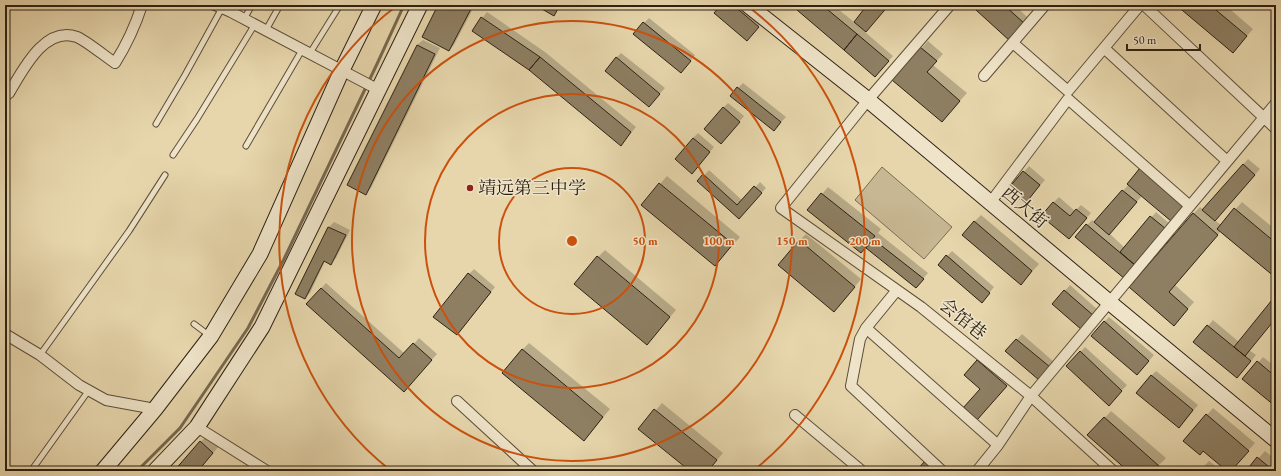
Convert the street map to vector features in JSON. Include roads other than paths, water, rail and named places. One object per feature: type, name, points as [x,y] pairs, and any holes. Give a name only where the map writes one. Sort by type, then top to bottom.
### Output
[{"type":"main road","points":[[103,471],[155,409],[210,336],[260,254],[342,70],[374,5]]},
{"type":"main road","points":[[155,471],[197,427],[262,326],[376,88],[420,5]]},
{"type":"main road","name":"西大街","points":[[748,5],[868,100],[1276,440]]},
{"type":"street","points":[[5,96],[9,93],[29,59],[42,45],[58,36],[68,35],[77,37],[115,63],[136,26],[142,5]]},
{"type":"street","points":[[868,100],[950,5]]},
{"type":"street","points":[[984,76],[1045,5]]},
{"type":"street","points":[[1013,43],[1068,92],[1140,5]]},
{"type":"street","points":[[1144,5],[1276,129]]},
{"type":"street","points":[[219,6],[376,88]]},
{"type":"street","points":[[1104,48],[1228,161]]},
{"type":"street","points":[[990,203],[1068,99],[1190,206]]},
{"type":"street","name":"会馆巷","points":[[868,100],[781,208],[921,308],[1031,396],[1113,471]]},
{"type":"street","points":[[977,471],[998,445],[1031,396],[1276,103]]},
{"type":"street","points":[[897,290],[866,328],[860,339],[851,386],[942,471]]},
{"type":"street","points":[[866,328],[998,445]]},
{"type":"street","points":[[5,334],[40,355],[79,385],[106,400],[155,409]]},
{"type":"street","points":[[457,401],[533,471]]},
{"type":"street","points":[[795,415],[862,471]]},
{"type":"street","points":[[197,427],[267,471]]},
{"type":"lane","points":[[244,19],[252,5]]},
{"type":"lane","points":[[266,30],[280,5]]},
{"type":"lane","points":[[246,146],[306,51],[340,5]]},
{"type":"lane","points":[[156,124],[185,75],[219,6]]},
{"type":"lane","points":[[173,155],[197,119],[255,24]]},
{"type":"lane","points":[[40,355],[129,231],[165,175]]},
{"type":"lane","points":[[194,324],[210,336]]},
{"type":"lane","points":[[30,471],[88,390]]},
{"type":"waterway","points":[[137,471],[180,428],[248,328],[284,259],[404,5]]},
{"type":"place","name":"靖远第三中学","points":[[470,188]]}]
